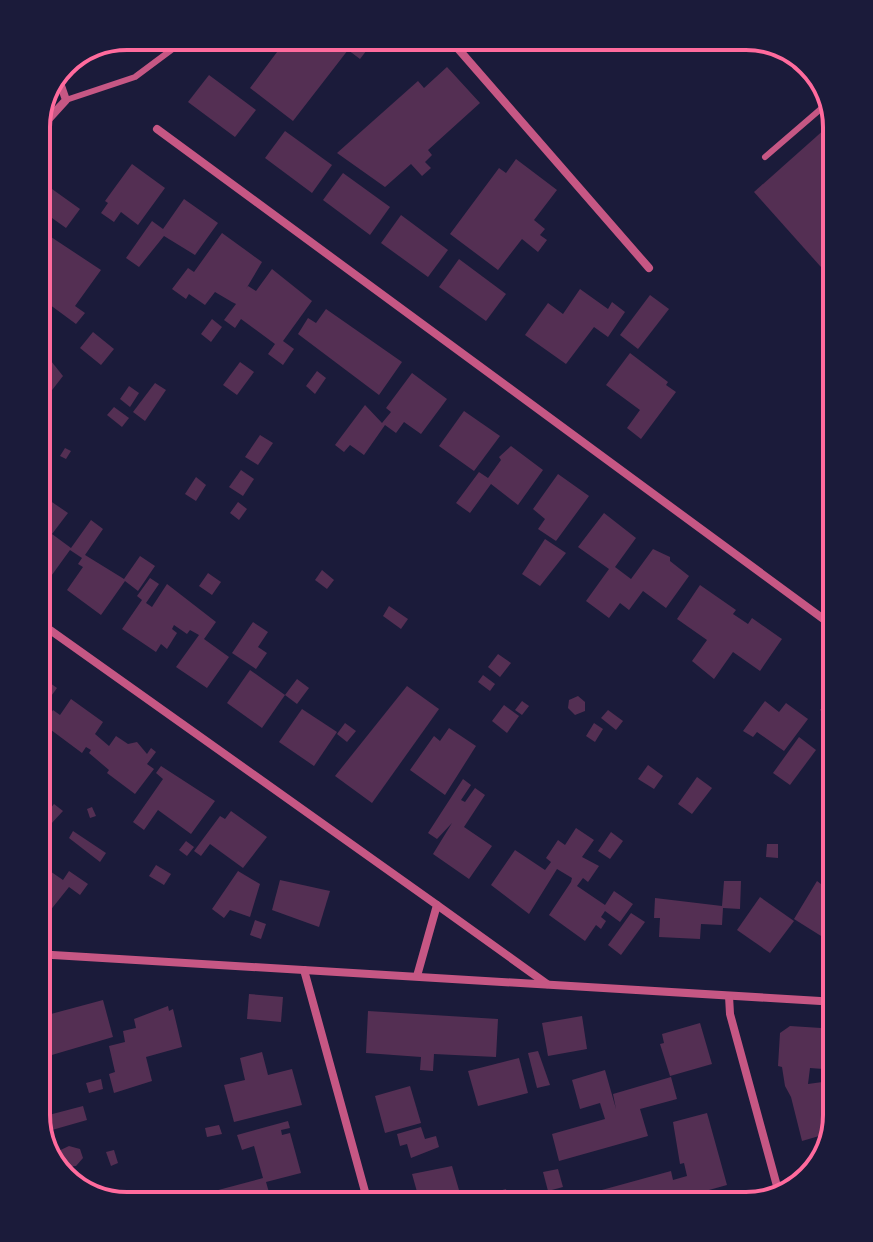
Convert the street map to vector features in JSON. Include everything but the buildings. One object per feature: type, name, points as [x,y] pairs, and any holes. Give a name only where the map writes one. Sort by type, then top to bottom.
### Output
[{"type":"street","points":[[459,50],[649,268]]},
{"type":"street","points":[[51,116],[66,100],[62,87]]},
{"type":"street","points":[[157,129],[823,619]]},
{"type":"street","points":[[50,630],[547,984]]},
{"type":"street","points":[[417,976],[437,905]]},
{"type":"street","points":[[50,955],[823,1001]]},
{"type":"street","points":[[304,970],[365,1192]]},
{"type":"street","points":[[729,996],[730,1014],[777,1185]]},
{"type":"lane","points":[[66,100],[135,77],[171,50]]},
{"type":"lane","points":[[765,157],[820,109]]}]
